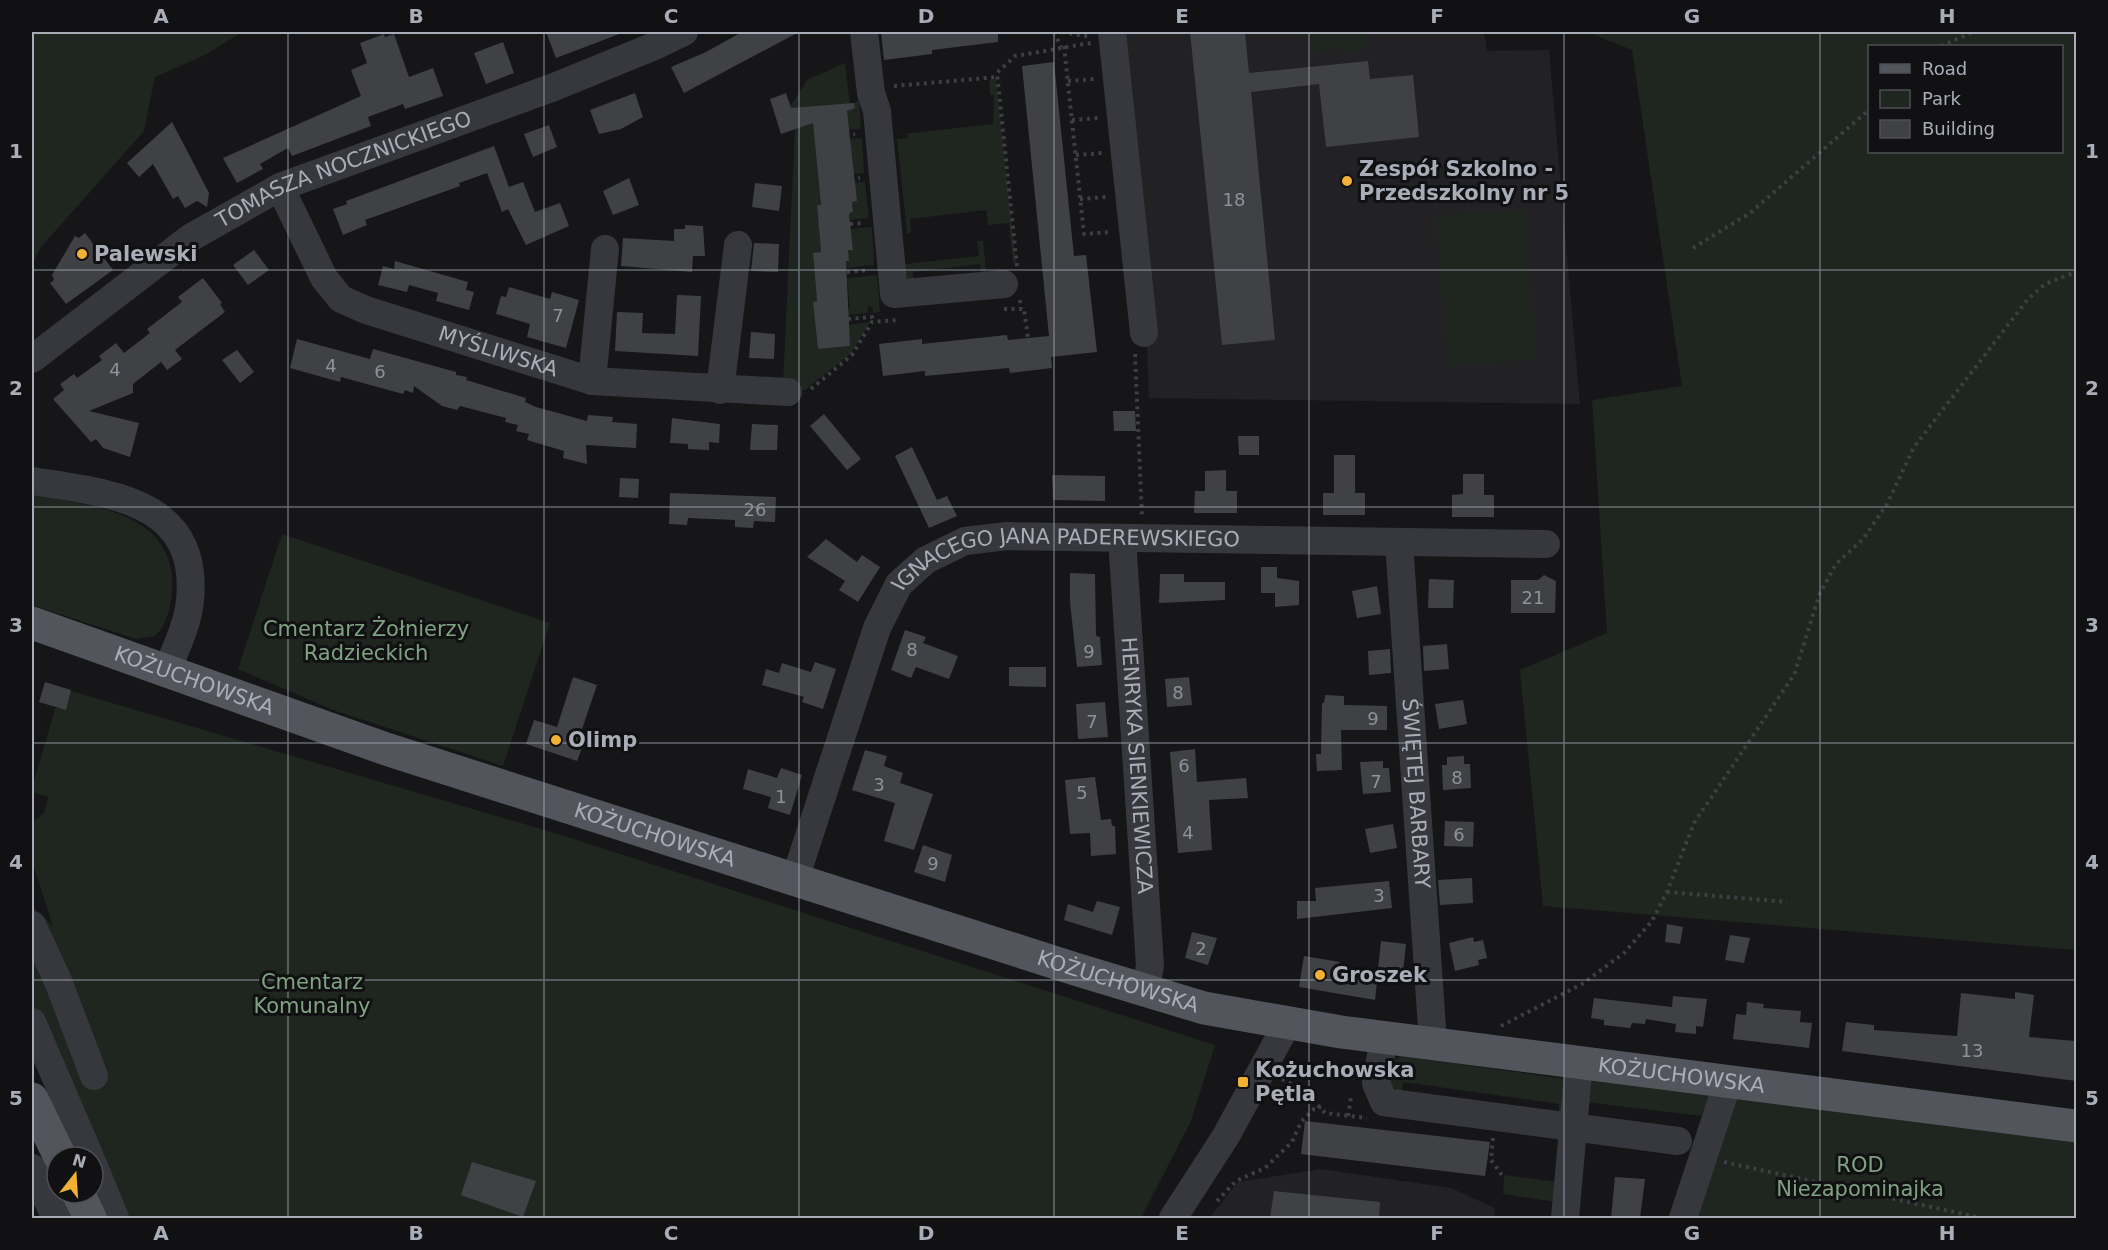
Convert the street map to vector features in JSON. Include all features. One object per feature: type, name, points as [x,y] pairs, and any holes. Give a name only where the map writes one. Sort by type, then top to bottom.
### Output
[{"type":"main road","name":"KOŻUCHOWSKA","points":[[32,624],[386,749],[1145,992],[1204,1008],[1287,1024],[1384,1038],[2076,1126]]},
{"type":"main road","points":[[32,1099],[54,1145]]},
{"type":"street","name":"TOMASZA NOCZNICKIEGO","points":[[32,359],[190,238],[280,187],[554,87],[684,32]]},
{"type":"street","points":[[864,32],[870,88],[877,111],[894,294],[1011,291]]},
{"type":"street","points":[[1100,34],[1139,342]]},
{"type":"street","name":"MYŚLIWSKA","points":[[280,187],[324,278],[341,299],[366,310],[592,381],[720,390],[788,392]]},
{"type":"street","points":[[720,390],[738,245]]},
{"type":"street","points":[[592,381],[605,249]]},
{"type":"street","points":[[32,481],[109,493],[141,504],[166,522],[180,541],[190,568],[190,601],[167,670]]},
{"type":"street","name":"IGNACEGO JANA PADEREWSKIEGO","points":[[795,879],[877,627],[899,584],[926,560],[965,542],[1007,536],[1132,532],[1399,542],[1546,544]]},
{"type":"street","name":"HENRYKA SIENKIEWICZA","points":[[1132,532],[1150,966],[1145,992]]},
{"type":"street","name":"ŚWIĘTEJ BARBARY","points":[[1399,542],[1433,1043]]},
{"type":"street","points":[[32,925],[66,1002],[94,1076]]},
{"type":"street","points":[[32,1022],[85,1145]]},
{"type":"street","points":[[1173,1218],[1226,1136],[1287,1024]]},
{"type":"street","points":[[1384,1038],[1376,1083],[1384,1102],[1678,1141]]},
{"type":"street","points":[[1565,1218],[1575,1129],[1579,1062]]},
{"type":"street","points":[[1683,1218],[1728,1082]]},
{"type":"street","points":[[32,1168],[56,1218]]},
{"type":"street","points":[[105,1193],[115,1218]]},
{"type":"path","points":[[1054,32],[1062,47],[1068,81],[1084,234],[1105,232]]},
{"type":"path","points":[[1062,32],[1100,34]]},
{"type":"path","points":[[1943,45],[1973,32]]},
{"type":"path","points":[[1028,338],[1024,309],[1021,309],[1011,291],[998,73],[1015,56],[1086,44]]},
{"type":"path","points":[[870,88],[998,77]]},
{"type":"path","points":[[1068,81],[1089,80]]},
{"type":"path","points":[[1693,248],[1750,213],[1868,110]]},
{"type":"path","points":[[1072,120],[1094,118]]},
{"type":"path","points":[[1076,155],[1097,153]]},
{"type":"path","points":[[1080,199],[1101,197]]},
{"type":"path","points":[[847,272],[879,269]]},
{"type":"path","points":[[1472,1048],[1497,1028],[1582,984],[1624,953],[1652,921],[1668,892],[1694,823],[1794,675],[1820,593],[1836,564],[1863,539],[1887,504],[1914,447],[2028,299],[2045,284],[2076,272]]},
{"type":"path","points":[[1011,291],[1021,309]]},
{"type":"path","points":[[788,392],[807,392],[852,355],[872,322],[872,317],[848,319]]},
{"type":"path","points":[[872,322],[906,319]]},
{"type":"path","points":[[1132,532],[1139,342]]},
{"type":"path","points":[[1668,892],[1787,902]]},
{"type":"path","points":[[1263,1068],[1306,1092],[1325,1113]]},
{"type":"path","points":[[1348,1116],[1350,1096]]},
{"type":"path","points":[[1217,1201],[1236,1181],[1265,1168],[1292,1142],[1301,1122],[1314,1109],[1321,1107]]},
{"type":"path","points":[[1703,1158],[1982,1218]]},
{"type":"shaded area","name":"Zespół Szkolno - Przedszkolny nr 5","points":[[1120,32],[1484,32],[1487,51],[1549,50],[1580,404],[1149,398],[1144,280]]},
{"type":"shaded area","points":[[1321,1169],[1451,1188],[1495,1208],[1494,1218],[1209,1218],[1238,1182]]},
{"type":"green space","points":[[32,32],[242,32],[205,55],[155,77],[144,131],[41,247],[32,264]]},
{"type":"green space","points":[[1365,32],[1366,44],[1351,53],[1341,48],[1312,51],[1310,33]]},
{"type":"green space","points":[[1587,32],[2076,32],[2076,950],[1543,906],[1520,670],[1607,633],[1592,400],[1682,386],[1632,50]]},
{"type":"green space","points":[[845,63],[850,105],[859,100],[861,129],[846,130],[847,108],[829,110],[828,105],[812,107],[821,205],[817,206],[818,219],[822,219],[819,228],[821,252],[813,254],[817,301],[813,302],[818,349],[850,346],[848,325],[870,322],[851,353],[805,390],[788,390],[783,384],[795,129],[790,107],[807,80]]},
{"type":"green space","points":[[996,79],[1016,263],[1013,264],[1009,223],[988,225],[986,210],[910,219],[911,233],[907,234],[897,139],[908,138],[907,134],[894,135],[993,124],[994,95],[990,95],[989,80]]},
{"type":"green space","points":[[862,138],[864,173],[851,174],[851,147],[847,139]]},
{"type":"green space","points":[[865,182],[869,218],[850,220],[849,213],[853,212],[852,202],[857,201],[851,183]]},
{"type":"green space","points":[[1524,209],[1536,359],[1448,366],[1436,216]]},
{"type":"green space","points":[[872,227],[874,265],[846,268],[848,250],[853,250],[851,229]]},
{"type":"green space","points":[[977,241],[983,241],[987,277],[982,279],[980,264],[913,272],[914,286],[908,284],[899,252],[905,264],[979,256]]},
{"type":"green space","points":[[877,275],[880,312],[873,313],[872,306],[867,307],[868,313],[847,315],[847,309],[850,308],[847,278]]},
{"type":"green space","points":[[32,495],[79,503],[125,517],[145,528],[160,543],[170,564],[172,590],[168,615],[155,636],[136,639],[32,605]]},
{"type":"green space","name":"Cmentarz Żołnierzy Radzieckich","points":[[282,534],[550,623],[503,766],[333,710],[238,669]]},
{"type":"green space","name":"Cmentarz Komunalny","points":[[71,691],[558,834],[1215,1045],[1191,1121],[1141,1218],[110,1218],[104,1205],[105,1145],[75,1145],[32,1053],[32,906],[53,926],[32,861],[32,823],[44,813],[48,797],[32,792],[32,788],[55,709]]},
{"type":"green space","points":[[1400,1056],[1573,1080],[1558,1119],[1559,1104],[1403,1082],[1402,1091],[1398,1091],[1390,1085],[1392,1063]]},
{"type":"green space","name":"ROD Niezapominajka","points":[[1586,1073],[2076,1136],[2076,1218],[1693,1218],[1727,1119],[1585,1102]]},
{"type":"green space","points":[[1504,1175],[1558,1182],[1556,1202],[1503,1194]]},
{"type":"building","points":[[546,32],[622,32],[622,33],[556,58]]},
{"type":"building","points":[[742,32],[799,32],[684,93],[671,67],[706,52]]},
{"type":"building","points":[[881,32],[998,32],[998,42],[932,50],[932,54],[884,60]]},
{"type":"building","points":[[1190,32],[1245,32],[1249,73],[1368,61],[1370,79],[1413,75],[1419,137],[1326,147],[1319,84],[1251,92],[1275,340],[1222,345]]},
{"type":"building","points":[[384,34],[385,37],[394,34],[409,77],[433,68],[443,96],[405,109],[403,104],[368,117],[371,126],[292,156],[288,148],[260,164],[263,169],[237,183],[223,158],[361,96],[351,70],[367,63],[360,43]]},
{"type":"building","points":[[503,42],[514,73],[486,84],[474,53]]},
{"type":"building","points":[[1054,62],[1074,256],[1086,255],[1097,352],[1051,357],[1052,368],[1010,373],[1009,368],[925,376],[925,371],[883,376],[879,344],[922,339],[922,344],[1007,335],[1008,340],[1049,336],[1022,66]]},
{"type":"building","points":[[635,93],[643,117],[621,129],[599,134],[590,110]]},
{"type":"building","points":[[786,93],[791,108],[854,103],[855,108],[847,111],[857,201],[852,202],[853,212],[849,213],[853,250],[848,250],[849,261],[846,261],[850,346],[818,349],[813,302],[817,301],[813,253],[821,252],[817,205],[821,205],[813,123],[781,134],[770,99]]},
{"type":"building","points":[[172,122],[209,193],[207,207],[197,201],[185,208],[178,196],[173,199],[153,164],[139,177],[127,163]]},
{"type":"building","points":[[549,125],[557,147],[533,157],[524,134]]},
{"type":"building","points":[[494,146],[509,187],[523,182],[535,212],[560,203],[569,226],[526,245],[508,209],[502,212],[487,173],[459,183],[460,186],[365,220],[367,225],[343,235],[333,209],[347,204],[346,201]]},
{"type":"building","points":[[629,178],[639,205],[613,215],[603,191]]},
{"type":"building","points":[[755,183],[782,186],[779,211],[752,207]]},
{"type":"building","points":[[685,225],[703,226],[705,256],[693,256],[692,272],[621,266],[623,238],[674,241],[674,229],[685,229]]},
{"type":"building","name":"Palewski","points":[[85,233],[113,270],[66,304],[50,283],[54,280],[52,275],[75,236],[79,238]]},
{"type":"building","points":[[754,243],[779,244],[778,272],[751,271]]},
{"type":"building","points":[[254,250],[269,270],[248,285],[233,265]]},
{"type":"building","points":[[395,261],[468,282],[466,290],[474,292],[469,310],[436,301],[438,293],[409,285],[407,292],[378,285],[383,266],[394,269]]},
{"type":"building","points":[[203,278],[222,303],[220,304],[225,312],[175,350],[182,359],[167,370],[161,362],[133,384],[133,393],[89,411],[139,423],[130,457],[103,448],[96,439],[91,442],[53,399],[64,390],[60,384],[74,374],[77,378],[102,360],[99,356],[116,343],[124,353],[150,333],[147,329],[182,302],[178,297]]},
{"type":"building","points":[[509,287],[550,299],[552,292],[579,300],[566,348],[527,337],[530,324],[496,314],[501,296],[506,297]]},
{"type":"building","points":[[677,295],[701,296],[698,356],[615,351],[617,312],[643,313],[642,333],[675,334]]},
{"type":"building","points":[[751,332],[775,334],[774,359],[749,358]]},
{"type":"building","points":[[297,339],[370,359],[373,349],[456,372],[456,375],[467,377],[466,380],[526,398],[525,402],[536,407],[587,421],[588,415],[613,417],[612,422],[637,424],[636,448],[586,445],[587,464],[563,458],[564,451],[527,440],[529,434],[516,431],[518,425],[505,422],[506,418],[460,406],[457,410],[442,406],[414,386],[413,393],[405,390],[403,394],[341,377],[340,382],[290,368]]},
{"type":"building","points":[[237,350],[254,372],[240,383],[222,360]]},
{"type":"building","points":[[1113,411],[1135,411],[1136,431],[1114,431]]},
{"type":"building","points":[[824,414],[861,459],[847,470],[810,426]]},
{"type":"building","points":[[672,418],[720,424],[719,443],[709,442],[709,450],[688,449],[688,444],[670,443]]},
{"type":"building","points":[[752,424],[778,425],[777,450],[750,450]]},
{"type":"building","points":[[1238,436],[1259,436],[1259,455],[1239,455]]},
{"type":"building","points":[[912,447],[937,500],[947,496],[957,516],[929,528],[895,456]]},
{"type":"building","points":[[1334,455],[1355,455],[1355,493],[1365,493],[1365,515],[1323,515],[1323,493],[1334,493]]},
{"type":"building","points":[[1226,470],[1226,491],[1237,491],[1237,513],[1194,513],[1195,491],[1205,491],[1205,471]]},
{"type":"building","points":[[1463,474],[1484,474],[1484,495],[1494,495],[1494,517],[1452,517],[1452,495],[1463,494]]},
{"type":"building","points":[[1052,475],[1105,476],[1105,501],[1053,500]]},
{"type":"building","points":[[620,478],[639,479],[638,498],[619,497]]},
{"type":"building","points":[[670,493],[776,497],[775,522],[754,521],[753,528],[735,527],[735,520],[688,518],[687,525],[669,524]]},
{"type":"building","points":[[826,539],[857,562],[862,555],[880,567],[858,602],[839,590],[845,581],[807,557]]},
{"type":"building","points":[[1261,567],[1277,567],[1277,578],[1299,581],[1299,605],[1275,607],[1275,593],[1261,593]]},
{"type":"building","points":[[1070,573],[1095,574],[1096,636],[1100,637],[1102,665],[1077,667],[1070,602]]},
{"type":"building","points":[[1160,574],[1184,574],[1184,582],[1225,582],[1225,600],[1159,603]]},
{"type":"building","points":[[1544,575],[1556,581],[1555,613],[1511,613],[1511,580],[1538,580]]},
{"type":"building","points":[[1429,579],[1454,580],[1453,608],[1428,608]]},
{"type":"building","points":[[1377,586],[1381,614],[1357,618],[1352,591]]},
{"type":"building","points":[[905,630],[926,637],[923,643],[958,656],[949,679],[916,667],[911,678],[891,670]]},
{"type":"building","points":[[1447,644],[1449,669],[1424,671],[1423,646]]},
{"type":"building","points":[[1390,649],[1391,673],[1369,675],[1368,651]]},
{"type":"building","points":[[815,662],[836,669],[823,709],[802,702],[804,697],[762,685],[766,669],[779,673],[782,663],[811,672]]},
{"type":"building","points":[[1009,667],[1046,667],[1046,687],[1009,686]]},
{"type":"building","points":[[573,677],[597,685],[580,735],[586,737],[577,761],[526,744],[534,720],[557,727]]},
{"type":"building","points":[[1189,677],[1192,705],[1167,707],[1165,679]]},
{"type":"building","points":[[45,682],[71,690],[66,710],[39,702]]},
{"type":"building","points":[[1325,695],[1344,696],[1344,705],[1387,706],[1387,730],[1341,730],[1342,770],[1317,771],[1316,754],[1321,754],[1322,703],[1324,703]]},
{"type":"building","points":[[1463,700],[1467,724],[1439,729],[1435,704]]},
{"type":"building","points":[[1105,702],[1108,737],[1078,739],[1076,704]]},
{"type":"building","points":[[1195,749],[1197,782],[1246,778],[1248,798],[1209,800],[1212,850],[1178,853],[1170,752]]},
{"type":"building","points":[[865,750],[887,756],[884,766],[903,773],[900,783],[933,794],[914,850],[884,841],[895,803],[852,790]]},
{"type":"building","points":[[1464,756],[1464,764],[1470,764],[1471,788],[1443,790],[1442,765],[1447,765],[1447,757]]},
{"type":"building","points":[[1383,761],[1383,768],[1389,768],[1391,792],[1363,794],[1360,762]]},
{"type":"building","points":[[781,768],[802,775],[790,815],[768,808],[771,797],[743,789],[748,769],[777,778]]},
{"type":"building","points":[[1095,777],[1101,820],[1111,819],[1112,826],[1115,826],[1116,854],[1091,856],[1090,833],[1070,834],[1065,780]]},
{"type":"building","points":[[1445,821],[1474,822],[1473,847],[1444,846]]},
{"type":"building","points":[[1393,824],[1397,848],[1370,853],[1365,829]]},
{"type":"building","points":[[923,845],[952,855],[945,882],[914,872]]},
{"type":"building","points":[[1472,878],[1473,903],[1440,905],[1438,880]]},
{"type":"building","points":[[1389,881],[1392,908],[1297,919],[1297,901],[1316,901],[1315,888]]},
{"type":"building","points":[[1097,901],[1120,907],[1112,935],[1064,920],[1068,904],[1093,912]]},
{"type":"building","points":[[1667,924],[1683,927],[1680,944],[1665,942]]},
{"type":"building","points":[[1192,932],[1217,938],[1208,965],[1185,958]]},
{"type":"building","points":[[1730,935],[1750,938],[1744,963],[1725,960]]},
{"type":"building","points":[[1473,937],[1474,942],[1483,940],[1487,958],[1478,960],[1479,965],[1455,971],[1449,943]]},
{"type":"building","points":[[1381,941],[1406,944],[1403,972],[1378,969]]},
{"type":"building","name":"Groszek","points":[[1304,956],[1340,962],[1338,976],[1377,981],[1375,1000],[1299,987]]},
{"type":"building","points":[[2015,992],[2034,995],[2029,1037],[2075,1041],[2076,1081],[1842,1051],[1846,1022],[1874,1025],[1874,1030],[1957,1036],[1961,993],[2015,999]]},
{"type":"building","points":[[1673,996],[1707,999],[1703,1027],[1696,1026],[1696,1034],[1675,1032],[1676,1024],[1646,1019],[1645,1024],[1632,1023],[1630,1028],[1604,1025],[1604,1020],[1591,1018],[1594,998],[1672,1007]]},
{"type":"building","points":[[1747,1002],[1764,1004],[1763,1008],[1801,1011],[1800,1022],[1812,1023],[1809,1048],[1733,1039],[1736,1014],[1746,1015]]},
{"type":"building","points":[[1305,1121],[1490,1142],[1485,1176],[1301,1154]]},
{"type":"building","points":[[472,1162],[536,1181],[523,1217],[461,1195]]},
{"type":"building","points":[[1615,1177],[1645,1179],[1640,1218],[1611,1218]]},
{"type":"building","points":[[1274,1191],[1380,1202],[1379,1218],[1270,1218]]},
{"type":"place","name":"Zespół Szkolno - Przedszkolny nr 5","points":[[1347,181]]},
{"type":"place","name":"Palewski","points":[[82,254]]},
{"type":"place","name":"Olimp","points":[[556,740]]},
{"type":"place","name":"Groszek","points":[[1320,975]]},
{"type":"place","name":"Kożuchowska Pętla","points":[[1243,1082]]}]
